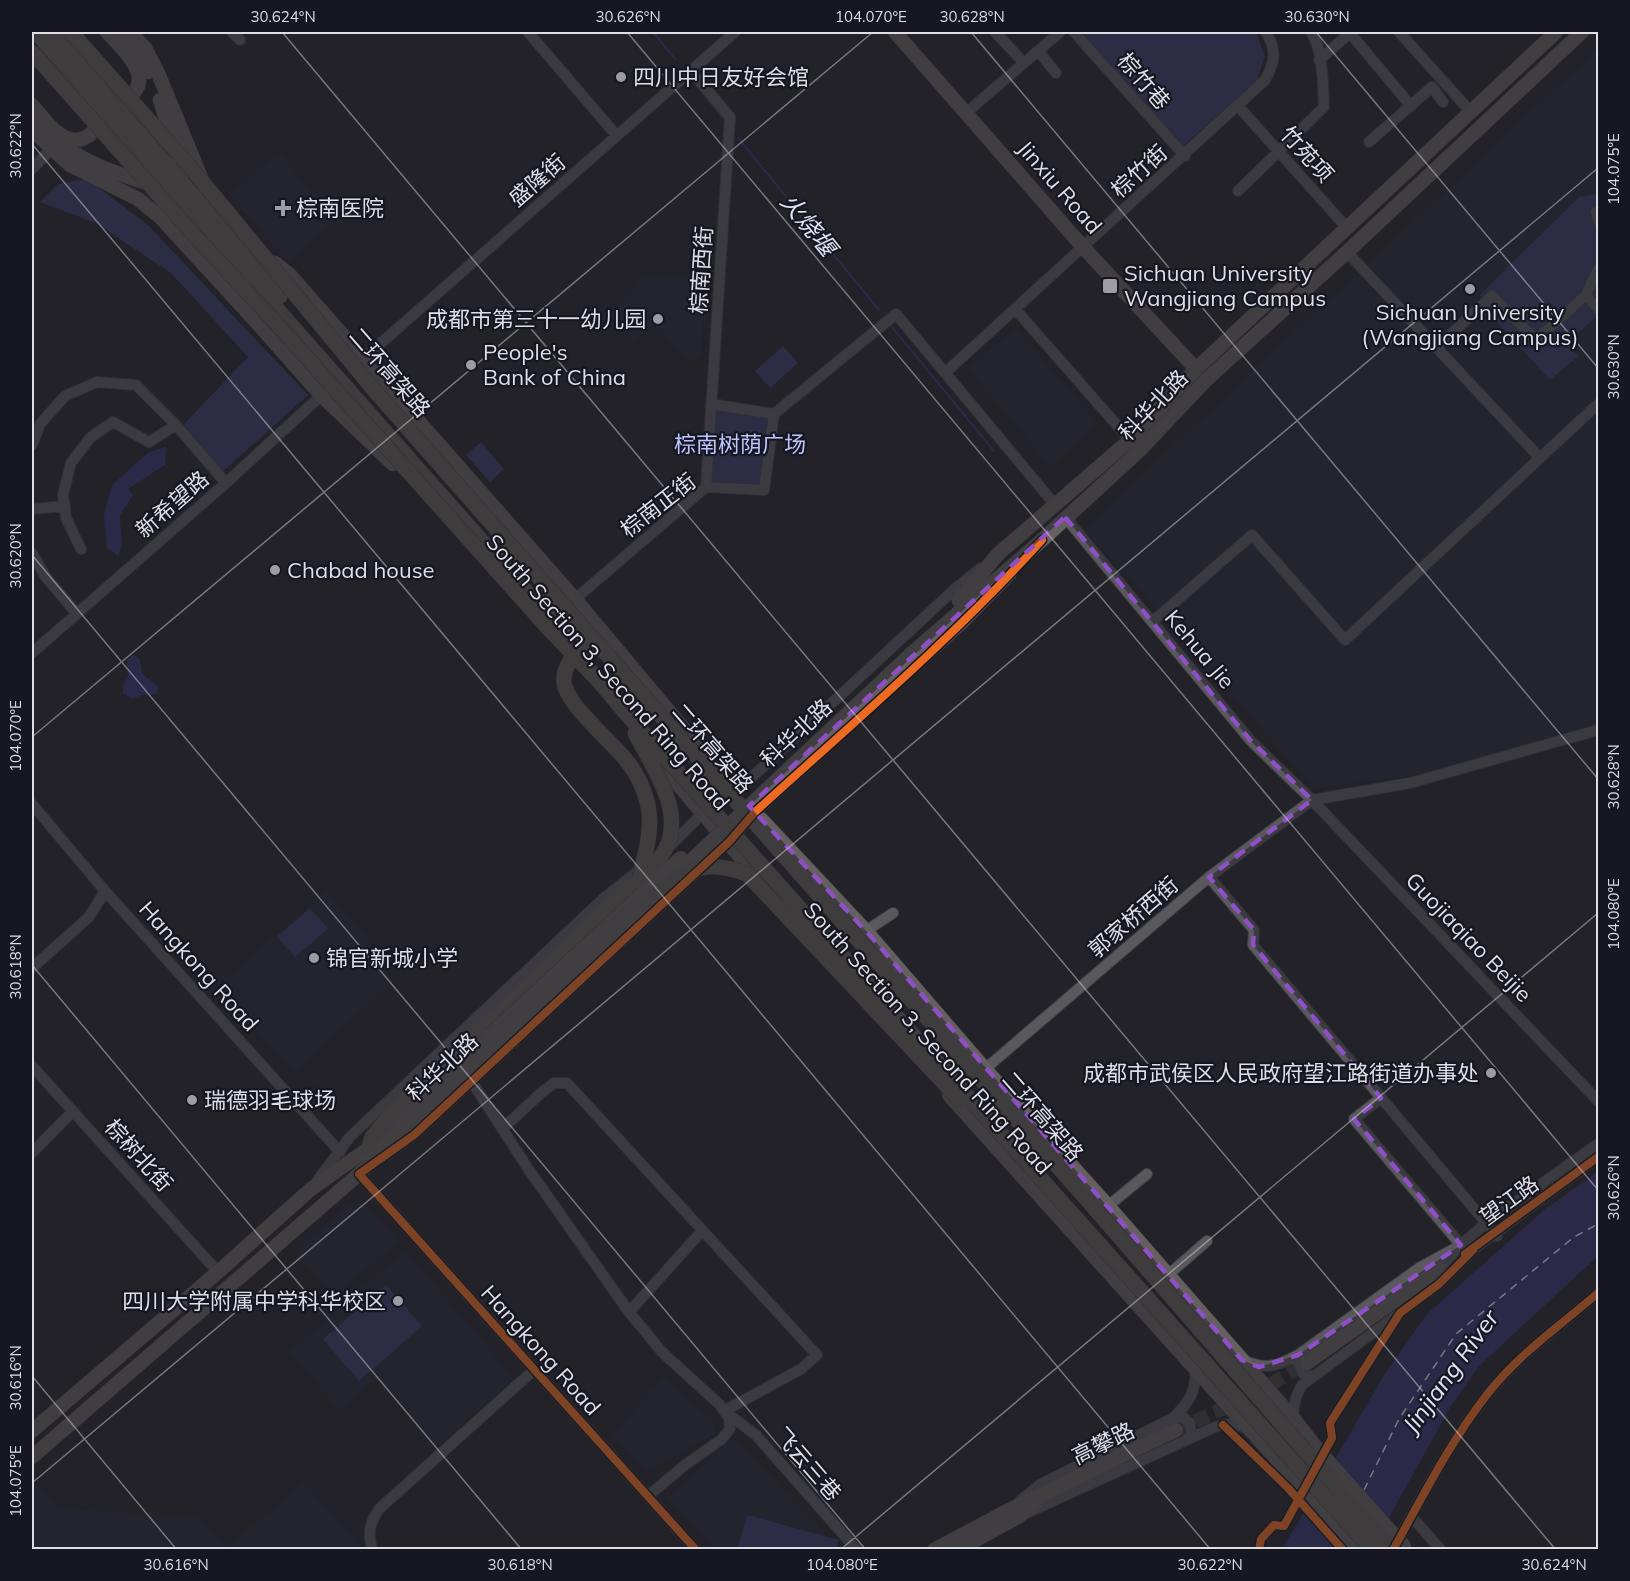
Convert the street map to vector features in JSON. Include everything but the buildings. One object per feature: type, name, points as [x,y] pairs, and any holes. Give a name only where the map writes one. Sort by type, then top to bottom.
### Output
[{"type":"highway","points":[[36,32],[92,97],[177,186],[231,233],[238,257]]},
{"type":"highway","points":[[52,32],[238,257],[556,611],[619,668]]},
{"type":"highway","name":"二环高架路","points":[[71,32],[191,168],[375,391],[1399,1549]]},
{"type":"highway","name":"二环高架路","points":[[32,52],[548,628],[594,676],[1372,1550]]},
{"type":"highway","points":[[274,297],[547,616],[594,676]]},
{"type":"highway","points":[[639,880],[650,827],[646,798],[631,766],[573,702],[564,681],[565,668],[573,655],[580,650],[595,646],[614,653],[625,664],[780,842],[875,959]]},
{"type":"highway","points":[[369,1148],[372,1137],[393,1112],[639,880],[666,849],[672,823],[671,809],[665,790],[624,711]]},
{"type":"highway","points":[[656,894],[684,874],[698,868],[715,866],[747,874],[957,1098],[989,1119]]},
{"type":"main road","points":[[92,81],[109,96],[118,99],[133,93],[139,85],[132,61],[107,32]]},
{"type":"main road","points":[[32,116],[59,144],[76,156],[106,170],[177,186],[174,146],[153,83],[141,60],[117,32]]},
{"type":"main road","points":[[130,32],[145,48],[158,73],[214,206],[231,233],[328,344],[363,358]]},
{"type":"main road","name":"Jinxiu Road","points":[[894,32],[1083,247],[1196,369]]},
{"type":"main road","name":"科华北路","points":[[32,1431],[311,1189],[369,1148],[656,894],[910,651],[963,597],[997,555],[1130,440],[1196,369],[1556,32]]},
{"type":"main road","name":"科华北路","points":[[910,651],[1041,540],[1140,450],[1205,381],[1347,252],[1582,32]]},
{"type":"main road","points":[[59,144],[81,139],[96,129],[97,110],[92,97]]},
{"type":"main road","points":[[32,105],[54,130],[59,144]]},
{"type":"main road","name":"South Section 3, Second Ring Road","points":[[32,130],[59,144],[70,165],[138,199],[160,217],[321,395],[435,504],[702,814],[729,842],[855,991],[1358,1550]]},
{"type":"main road","name":"South Section 3, Second Ring Road","points":[[231,233],[290,275],[575,599],[736,792],[866,931],[1294,1419],[1399,1549]]},
{"type":"main road","points":[[238,257],[265,270]]},
{"type":"main road","points":[[238,257],[260,326]]},
{"type":"main road","points":[[238,257],[266,303],[337,383],[435,504]]},
{"type":"main road","points":[[494,1039],[910,651]]},
{"type":"main road","name":"科华北路","points":[[32,1457],[359,1174],[494,1039]]},
{"type":"main road","name":"望江路","points":[[1303,1359],[1440,1269]]},
{"type":"main road","name":"高攀路","points":[[957,1550],[1048,1493],[1178,1429]]},
{"type":"main road","name":"高攀路","points":[[934,1550],[1014,1514]]},
{"type":"street","points":[[232,32],[240,40]]},
{"type":"street","points":[[528,32],[617,136]]},
{"type":"street","name":"盛隆街","points":[[363,358],[735,32]]},
{"type":"street","points":[[995,32],[1024,63]]},
{"type":"street","points":[[966,112],[1060,32]]},
{"type":"street","name":"棕竹巷","points":[[1074,32],[1185,156]]},
{"type":"street","name":"棕竹街","points":[[945,373],[1185,156],[1265,80],[1274,65],[1271,40],[1266,32]]},
{"type":"street","points":[[1238,191],[1324,107],[1323,74],[1317,40],[1311,32]]},
{"type":"street","points":[[1399,32],[1470,111]]},
{"type":"street","points":[[1319,60],[1350,33],[1412,106]]},
{"type":"street","points":[[1038,51],[1056,73]]},
{"type":"street","name":"棕南西街","points":[[691,71],[730,117],[706,487]]},
{"type":"street","points":[[1369,142],[1431,87],[1443,102]]},
{"type":"street","name":"竹苑项","points":[[1238,106],[1347,228]]},
{"type":"street","points":[[32,169],[59,144]]},
{"type":"street","points":[[1599,212],[1596,212],[1599,220]]},
{"type":"street","points":[[1347,252],[1539,459]]},
{"type":"street","points":[[1436,348],[1492,296],[1536,340],[1586,295],[1599,269]]},
{"type":"street","points":[[1586,295],[1599,309]]},
{"type":"street","points":[[1016,310],[1130,440]]},
{"type":"street","points":[[711,404],[774,414],[896,314],[1056,506]]},
{"type":"street","points":[[32,445],[40,424],[64,396],[97,382],[136,385],[177,425],[226,483]]},
{"type":"street","name":"新希望路","points":[[32,653],[337,383]]},
{"type":"street","points":[[1152,622],[1252,535],[1345,640],[1599,404]]},
{"type":"street","name":"棕南正街","points":[[575,599],[706,487],[764,490],[774,414]]},
{"type":"street","points":[[81,549],[66,518],[63,495],[71,463],[90,438],[113,422],[149,442],[177,425]]},
{"type":"street","points":[[32,509],[65,506]]},
{"type":"street","name":"Kehua Jie","points":[[1065,517],[1251,741],[1312,800]]},
{"type":"street","points":[[359,1174],[414,1136],[729,842],[755,812],[962,624],[1041,540]]},
{"type":"street","points":[[32,553],[45,576],[77,614]]},
{"type":"street","points":[[311,1189],[349,1138],[604,898],[669,847],[702,814],[736,792],[956,588],[997,555]]},
{"type":"street","points":[[1312,800],[1410,783],[1599,730]]},
{"type":"street","name":"郭家桥西街","points":[[985,1069],[1209,877],[1312,800]]},
{"type":"street","name":"Guojiaqiao Beijie","points":[[1312,800],[1599,1101]]},
{"type":"street","name":"Hangkong Road","points":[[32,804],[105,891],[340,1152]]},
{"type":"street","points":[[1209,877],[1254,930],[1253,945],[1495,1235]]},
{"type":"street","points":[[32,968],[89,917],[105,891]]},
{"type":"street","points":[[866,931],[893,913]]},
{"type":"street","name":"棕树北街","points":[[32,1066],[218,1272]]},
{"type":"street","name":"飞云三巷","points":[[472,1082],[529,1170],[629,1312],[662,1352],[724,1411],[756,1435],[857,1550]]},
{"type":"street","points":[[502,1129],[554,1083],[567,1083],[817,1355],[801,1369],[724,1411],[729,1418],[730,1429],[722,1439],[648,1496]]},
{"type":"street","points":[[1242,1360],[1259,1367],[1303,1359],[1419,1268],[1461,1245],[1354,1119],[1381,1098]]},
{"type":"street","points":[[32,1153],[73,1111]]},
{"type":"street","name":"望江路","points":[[1440,1269],[1461,1245],[1486,1223],[1599,1144]]},
{"type":"street","name":"望江路","points":[[1440,1269],[1495,1235],[1599,1157]]},
{"type":"street","name":"Hangkong Road","points":[[359,1174],[696,1550]]},
{"type":"street","points":[[1108,1206],[1147,1174]]},
{"type":"street","points":[[629,1312],[702,1231]]},
{"type":"street","points":[[1168,1275],[1207,1241]]},
{"type":"street","points":[[1294,1419],[1293,1408],[1296,1395],[1302,1385],[1439,1284],[1473,1250]]},
{"type":"street","points":[[1399,1549],[1411,1516],[1452,1444],[1490,1391],[1518,1361],[1599,1293]]},
{"type":"street","points":[[1303,1359],[1296,1359],[1300,1370],[1304,1375],[1314,1376]]},
{"type":"street","points":[[1014,1514],[1178,1429],[1185,1407],[1194,1393],[1195,1367]]},
{"type":"street","points":[[372,1550],[368,1532],[372,1519],[379,1509],[534,1370]]},
{"type":"street","points":[[1014,1514],[1041,1484],[1178,1429],[1232,1423],[1251,1430]]},
{"type":"street","points":[[1411,1516],[1441,1550]]},
{"type":"highlighted area","points":[[1065,517],[1251,741],[1312,800],[1209,877],[1254,930],[1253,945],[1381,1098],[1354,1119],[1461,1245],[1298,1355],[1259,1367],[1242,1360],[866,931],[749,806]]},
{"type":"shaded area","name":"Sichuan University (Wangjiang Campus)","points":[[1598,49],[1598,727],[1404,777],[1313,788],[1084,529]]},
{"type":"shaded area","name":"棕南医院","points":[[278,154],[336,220],[288,263],[230,196]]},
{"type":"shaded area","name":"成都市第三十一幼儿园","points":[[642,275],[706,279],[701,356],[689,362],[655,323],[633,341],[608,314],[633,292],[636,279]]},
{"type":"shaded area","points":[[1015,327],[1098,423],[1051,467],[968,369]]},
{"type":"shaded area","name":"锦官新城小学","points":[[327,891],[365,933],[390,983],[295,1073],[217,987]]},
{"type":"shaded area","points":[[364,1203],[398,1241],[335,1297],[295,1252],[346,1205]]},
{"type":"shaded area","name":"四川大学附属中学科华校区","points":[[405,1250],[514,1378],[437,1446],[375,1379],[339,1410],[290,1352]]},
{"type":"shaded area","points":[[665,1377],[716,1423],[714,1434],[648,1472],[612,1434]]},
{"type":"shaded area","points":[[733,1438],[840,1549],[715,1549],[667,1497]]},
{"type":"shaded area","points":[[33,1480],[57,1508],[197,1517],[228,1547],[303,1483],[357,1539],[361,1549],[32,1549]]},
{"type":"green space","points":[[1079,32],[1256,32],[1265,57],[1257,80],[1182,147]]},
{"type":"green space","points":[[87,179],[148,225],[308,395],[221,473],[184,424],[248,357],[171,273],[96,223],[40,202],[58,184]]},
{"type":"green space","points":[[1598,194],[1598,315],[1567,343],[1578,356],[1550,380],[1486,310],[1490,306],[1480,295],[1579,197]]},
{"type":"green space","points":[[783,346],[798,363],[770,388],[755,371]]},
{"type":"green space","name":"棕南树荫广场","points":[[711,404],[774,414],[764,490],[706,487]]},
{"type":"green space","points":[[481,442],[504,469],[490,482],[466,455]]},
{"type":"green space","points":[[310,908],[328,929],[295,957],[277,937]]},
{"type":"green space","points":[[386,1285],[422,1326],[359,1381],[323,1339]]},
{"type":"green space","points":[[747,1515],[839,1540],[836,1549],[738,1549]]},
{"type":"water","points":[[166,447],[165,465],[128,489],[133,495],[120,515],[122,546],[118,556],[107,548],[104,514],[112,485],[149,452]]},
{"type":"water","points":[[134,655],[139,658],[143,674],[159,688],[156,694],[142,695],[132,699],[123,693],[123,686],[128,677],[127,663]]},
{"type":"water","name":"Jinjiang River","points":[[1598,1172],[1598,1256],[1479,1366],[1451,1406],[1374,1549],[1281,1550],[1384,1375],[1427,1314],[1545,1209]]},
{"type":"waterway","name":"火烧堰","points":[[653,32],[675,59]]},
{"type":"waterway","name":"火烧堰","points":[[697,86],[723,118]]},
{"type":"waterway","name":"火烧堰","points":[[738,138],[879,310]]},
{"type":"waterway","name":"火烧堰","points":[[892,327],[994,451]]},
{"type":"ferry route","points":[[1364,1490],[1399,1419],[1456,1334],[1574,1237],[1598,1224]]},
{"type":"ferry route","points":[[1336,1550],[1340,1541]]},
{"type":"tunnel","points":[[1176,1430],[1247,1398],[1307,1363]]},
{"type":"cycle path","points":[[696,1550],[359,1174],[414,1135],[729,842],[755,812],[938,646],[1042,540]]},
{"type":"cycle path","points":[[1465,1254],[1598,1157]]},
{"type":"cycle path","points":[[1259,1550],[1261,1539],[1274,1525],[1284,1526],[1332,1438],[1330,1423],[1400,1313],[1439,1284],[1473,1250]]},
{"type":"cycle path","points":[[1393,1550],[1450,1449],[1489,1392],[1527,1352],[1598,1293]]},
{"type":"cycle path","points":[[1223,1425],[1288,1488],[1343,1550]]},
{"type":"place","name":"四川中日友好会馆","points":[[621,77]]},
{"type":"place","name":"棕南医院","points":[[283,208]]},
{"type":"place","name":"Sichuan University Wangjiang Campus","points":[[1110,286]]},
{"type":"place","name":"Sichuan University (Wangjiang Campus)","points":[[1470,289]]},
{"type":"place","name":"成都市第三十一幼儿园","points":[[658,319]]},
{"type":"place","name":"People's Bank of China","points":[[471,365]]},
{"type":"place","name":"Chabad house","points":[[275,570]]},
{"type":"place","name":"锦官新城小学","points":[[314,958]]},
{"type":"place","name":"成都市武侯区人民政府望江路街道办事处","points":[[1491,1073]]},
{"type":"place","name":"瑞德羽毛球场","points":[[192,1100]]},
{"type":"place","name":"四川大学附属中学科华校区","points":[[398,1301]]}]
